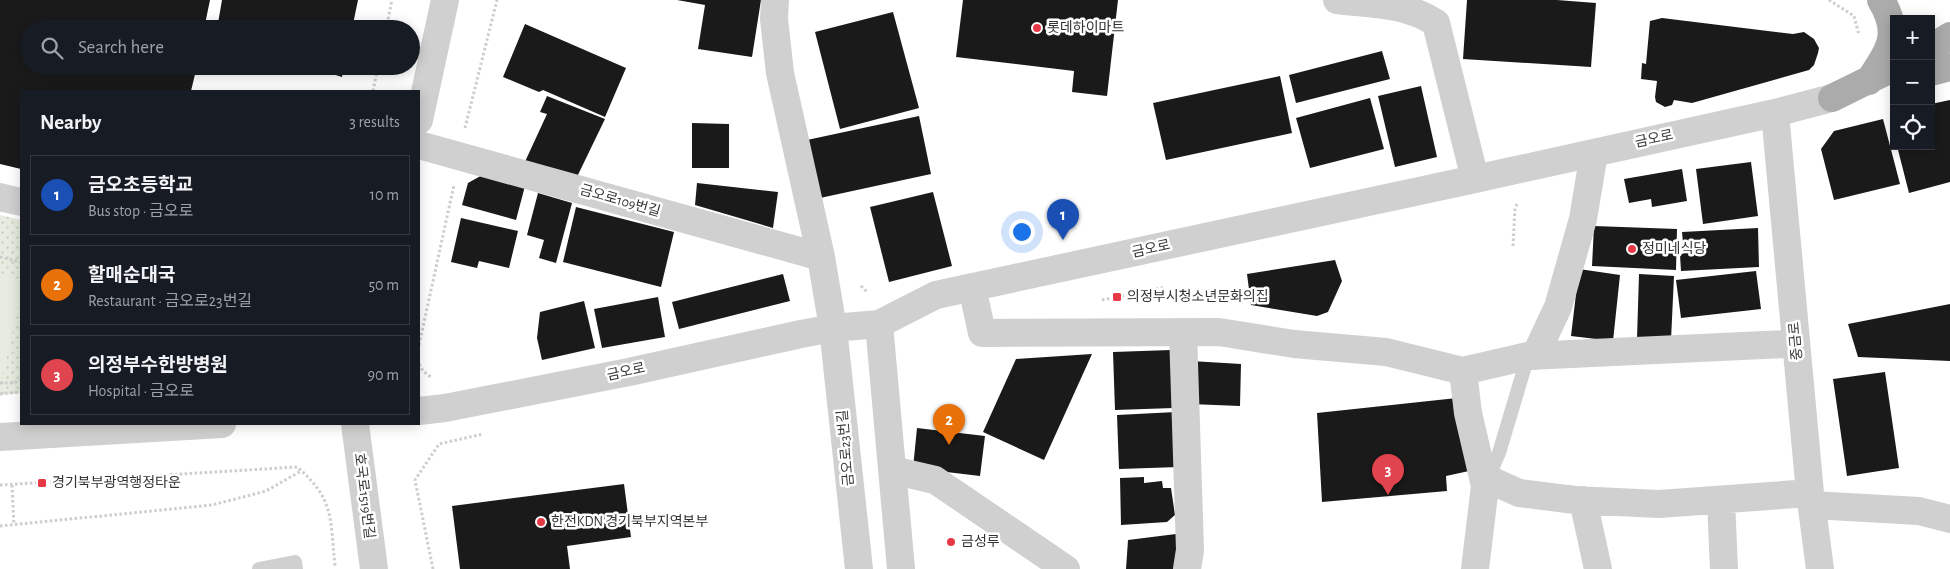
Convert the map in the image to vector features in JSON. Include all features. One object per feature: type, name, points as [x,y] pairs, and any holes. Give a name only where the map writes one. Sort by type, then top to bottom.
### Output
[{"type":"main road","points":[[1881,0],[1892,30],[1890,49],[1881,81]]},
{"type":"main road","points":[[1935,45],[1950,36]]},
{"type":"main road","points":[[1935,71],[1950,67]]},
{"type":"main road","points":[[1832,98],[1881,81],[1890,72]]},
{"type":"street","points":[[420,115],[445,0]]},
{"type":"street","points":[[775,0],[774,19],[780,73],[820,257],[833,328]]},
{"type":"street","points":[[1337,0],[1407,8],[1423,14],[1436,23],[1475,179]]},
{"type":"street","name":"금오로","points":[[420,410],[444,408],[620,374],[833,328],[879,324],[936,295],[1475,179],[1775,113],[1832,98]]},
{"type":"street","name":"중금로","points":[[1775,113],[1811,499],[1820,569]]},
{"type":"street","name":"금오로109번길","points":[[420,145],[820,257]]},
{"type":"street","points":[[1532,356],[1558,307],[1583,219],[1594,152]]},
{"type":"street","points":[[0,197],[20,202]]},
{"type":"street","points":[[972,287],[982,333],[1219,332],[1294,344],[1386,352],[1462,371],[1532,356],[1783,344],[1796,341]]},
{"type":"street","points":[[879,324],[901,569]]},
{"type":"street","name":"금오로23번길","points":[[833,328],[859,569]]},
{"type":"street","points":[[1183,332],[1190,550],[1187,569]]},
{"type":"street","points":[[1462,371],[1468,413],[1486,482],[1475,569]]},
{"type":"street","points":[[0,437],[205,425]]},
{"type":"street","name":"호국로1519번길","points":[[355,425],[374,569]]},
{"type":"street","points":[[892,470],[936,480],[1066,569]]},
{"type":"street","points":[[1486,482],[1519,493],[1583,500],[1660,504],[1721,500],[1811,499],[1919,511],[1950,519]]},
{"type":"street","points":[[1583,500],[1598,569]]},
{"type":"street","points":[[1721,500],[1724,569]]},
{"type":"lane","points":[[1486,482],[1499,453],[1532,356]]},
{"type":"lane","points":[[259,569],[295,562],[296,569]]},
{"type":"path","points":[[388,20],[392,0]]},
{"type":"path","points":[[464,131],[497,0]]},
{"type":"path","points":[[373,90],[376,75]]},
{"type":"path","points":[[420,340],[454,184]]},
{"type":"path","points":[[1513,246],[1515,208],[1521,196]]},
{"type":"path","points":[[0,256],[20,262]]},
{"type":"path","points":[[0,383],[13,384],[20,380]]},
{"type":"path","points":[[0,394],[20,392]]},
{"type":"path","points":[[433,569],[415,480],[439,444],[487,433]]},
{"type":"path","points":[[0,485],[297,467],[312,480],[328,504],[335,566]]},
{"type":"path","points":[[0,526],[212,505],[266,491],[301,471]]},
{"type":"path","points":[[12,484],[14,525]]},
{"type":"shaded area","points":[[0,215],[20,220],[20,393],[0,395]]},
{"type":"shaded area","points":[[0,274],[20,280],[20,298],[3,374],[0,373]]},
{"type":"building","points":[[0,0],[210,0],[206,20],[20,20],[20,75],[195,75],[191,90],[20,90],[20,169],[0,164]]},
{"type":"building","points":[[222,0],[358,0],[354,20],[219,20]]},
{"type":"building","points":[[677,0],[761,0],[752,57],[698,49],[705,5]]},
{"type":"building","name":"롯데하이마트","points":[[963,0],[1118,0],[1107,96],[1072,92],[1074,71],[956,57]]},
{"type":"building","points":[[1467,0],[1557,0],[1596,3],[1591,67],[1463,59]]},
{"type":"building","points":[[893,12],[919,108],[840,129],[815,32]]},
{"type":"building","points":[[1662,18],[1793,34],[1804,32],[1814,39],[1819,48],[1818,53],[1814,65],[1809,70],[1692,103],[1674,100],[1672,105],[1665,107],[1656,102],[1657,81],[1641,79],[1642,63],[1646,64],[1650,21]]},
{"type":"building","points":[[525,24],[626,68],[605,117],[543,90],[539,92],[503,77]]},
{"type":"building","points":[[1382,51],[1390,79],[1296,103],[1289,75]]},
{"type":"building","points":[[1280,76],[1292,133],[1166,160],[1153,103]]},
{"type":"building","points":[[1421,86],[1437,157],[1395,167],[1378,96]]},
{"type":"building","points":[[547,96],[605,119],[575,181],[523,166],[547,114],[540,112]]},
{"type":"building","points":[[1370,98],[1384,149],[1310,168],[1296,118]]},
{"type":"building","points":[[1950,100],[1950,182],[1909,193],[1898,150],[1935,150],[1935,103]]},
{"type":"building","points":[[919,116],[931,174],[820,198],[807,140]]},
{"type":"building","points":[[1883,119],[1900,184],[1834,200],[1821,149],[1834,131]]},
{"type":"building","points":[[692,123],[729,124],[729,168],[692,168]]},
{"type":"building","points":[[1751,162],[1758,216],[1703,224],[1696,169]]},
{"type":"building","points":[[1682,169],[1687,201],[1652,207],[1651,199],[1629,203],[1624,179]]},
{"type":"building","points":[[484,174],[525,186],[516,220],[462,205],[468,183]]},
{"type":"building","points":[[697,183],[778,192],[773,228],[695,205]]},
{"type":"building","points":[[933,192],[952,266],[889,282],[870,207]]},
{"type":"building","points":[[538,193],[572,203],[556,263],[539,258],[544,240],[527,235]]},
{"type":"building","points":[[576,207],[674,232],[661,287],[563,262]]},
{"type":"building","points":[[461,218],[518,231],[509,268],[479,261],[477,268],[451,262]]},
{"type":"building","points":[[1594,226],[1677,229],[1676,270],[1592,266]]},
{"type":"building","points":[[1758,228],[1759,267],[1681,271],[1680,255],[1684,253],[1682,232]]},
{"type":"building","points":[[1335,260],[1342,281],[1328,312],[1317,316],[1251,305],[1247,274]]},
{"type":"building","points":[[1579,269],[1620,275],[1613,341],[1571,336]]},
{"type":"building","points":[[1756,271],[1761,309],[1681,318],[1676,280]]},
{"type":"building","points":[[783,274],[790,301],[679,329],[672,302]]},
{"type":"building","points":[[1639,274],[1674,276],[1671,340],[1637,339]]},
{"type":"building","points":[[658,297],[665,337],[602,348],[594,309]]},
{"type":"building","points":[[584,301],[595,348],[542,360],[537,338],[540,312]]},
{"type":"building","points":[[1950,304],[1950,361],[1858,357],[1848,324]]},
{"type":"building","points":[[1171,350],[1174,408],[1115,410],[1113,352]]},
{"type":"building","points":[[1092,354],[1044,460],[983,432],[1016,359]]},
{"type":"building","points":[[1191,361],[1241,364],[1240,406],[1190,404]]},
{"type":"building","points":[[1885,372],[1899,468],[1847,476],[1833,379]]},
{"type":"building","points":[[1457,398],[1469,471],[1446,476],[1447,491],[1322,502],[1317,413]]},
{"type":"building","points":[[1176,412],[1179,467],[1119,469],[1117,415]]},
{"type":"building","points":[[917,428],[985,436],[980,476],[913,468]]},
{"type":"building","points":[[1144,477],[1144,483],[1162,481],[1163,488],[1171,488],[1175,515],[1167,522],[1121,525],[1120,478]]},
{"type":"building","name":"한전KDN 경기북부지역본부","points":[[624,484],[631,537],[567,546],[570,569],[460,569],[452,506]]},
{"type":"building","points":[[1176,534],[1176,569],[1126,569],[1128,540]]},
{"type":"place","name":"롯데하이마트","points":[[1037,28]]},
{"type":"place","name":"금오초등학교","points":[[1063,240]]},
{"type":"place","name":"정미네식당","points":[[1632,249]]},
{"type":"place","name":"의정부시청소년문화의집","points":[[1117,297]]},
{"type":"place","name":"할매순대국","points":[[949,445]]},
{"type":"place","name":"경기북부광역행정타운","points":[[42,483]]},
{"type":"place","name":"의정부수한방병원","points":[[1388,495]]},
{"type":"place","name":"한전KDN 경기북부지역본부","points":[[541,522]]},
{"type":"place","name":"금성루","points":[[951,542]]}]
